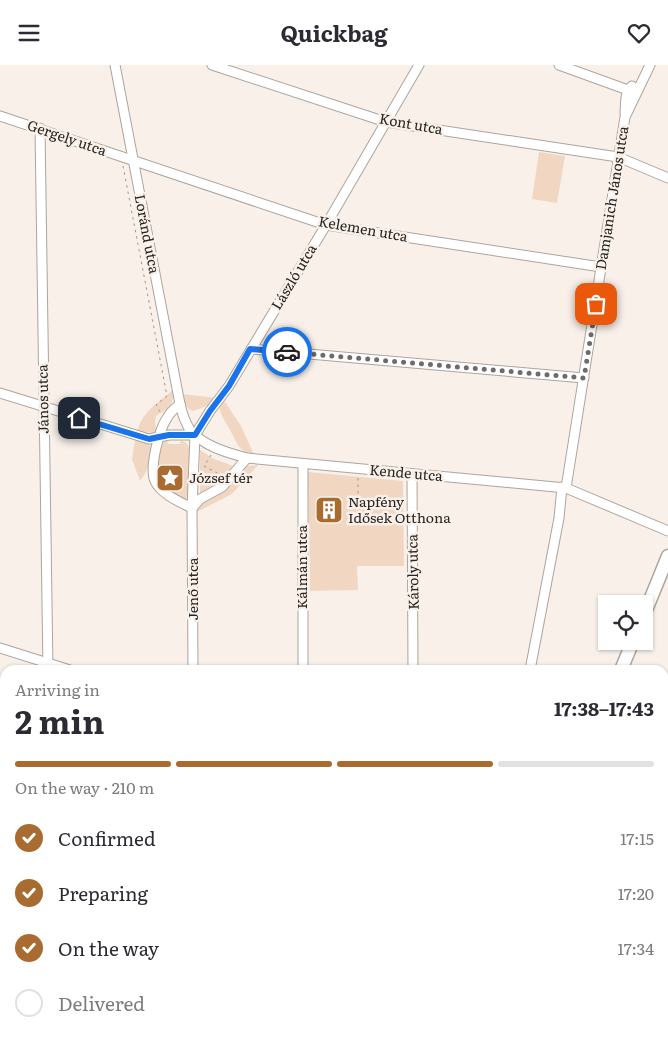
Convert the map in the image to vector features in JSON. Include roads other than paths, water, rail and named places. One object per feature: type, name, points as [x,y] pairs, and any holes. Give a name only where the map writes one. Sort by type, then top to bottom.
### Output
[{"type":"street","name":"Loránd utca","points":[[116,65],[180,404]]},
{"type":"street","name":"Kont utca","points":[[212,65],[386,122],[618,157],[668,178]]},
{"type":"street","name":"László utca","points":[[195,435],[229,386],[419,65]]},
{"type":"street","points":[[559,65],[628,90],[642,81]]},
{"type":"street","name":"Damjanich János utca","points":[[625,117],[650,65]]},
{"type":"street","name":"Damjanich János utca","points":[[531,665],[584,378],[628,90]]},
{"type":"street","name":"Gergely utca","points":[[0,116],[133,160]]},
{"type":"street","name":"János utca","points":[[40,128],[48,665]]},
{"type":"street","name":"Kelemen utca","points":[[133,160],[326,225],[601,267]]},
{"type":"street","points":[[250,349],[584,378]]},
{"type":"street","points":[[0,393],[149,439],[169,435],[195,435]]},
{"type":"street","points":[[180,404],[184,419],[195,435],[216,447],[247,458],[222,487],[200,499],[192,508]]},
{"type":"street","points":[[180,404],[166,418],[159,438],[154,466],[155,482],[166,493],[192,508]]},
{"type":"street","points":[[192,508],[195,435]]},
{"type":"street","name":"Kende utca","points":[[247,458],[564,487],[668,531]]},
{"type":"street","name":"Kálmán utca","points":[[303,464],[303,665]]},
{"type":"street","name":"Károly utca","points":[[412,474],[414,665]]},
{"type":"street","name":"Jenő utca","points":[[192,508],[193,665]]},
{"type":"street","points":[[652,595],[668,556]]},
{"type":"street","points":[[0,647],[43,665]]},
{"type":"street","points":[[623,665],[629,650]]},
{"type":"place","name":"József tér","points":[[170,478]]},
{"type":"place","name":"Napfény Idősek Otthona","points":[[329,510]]}]
